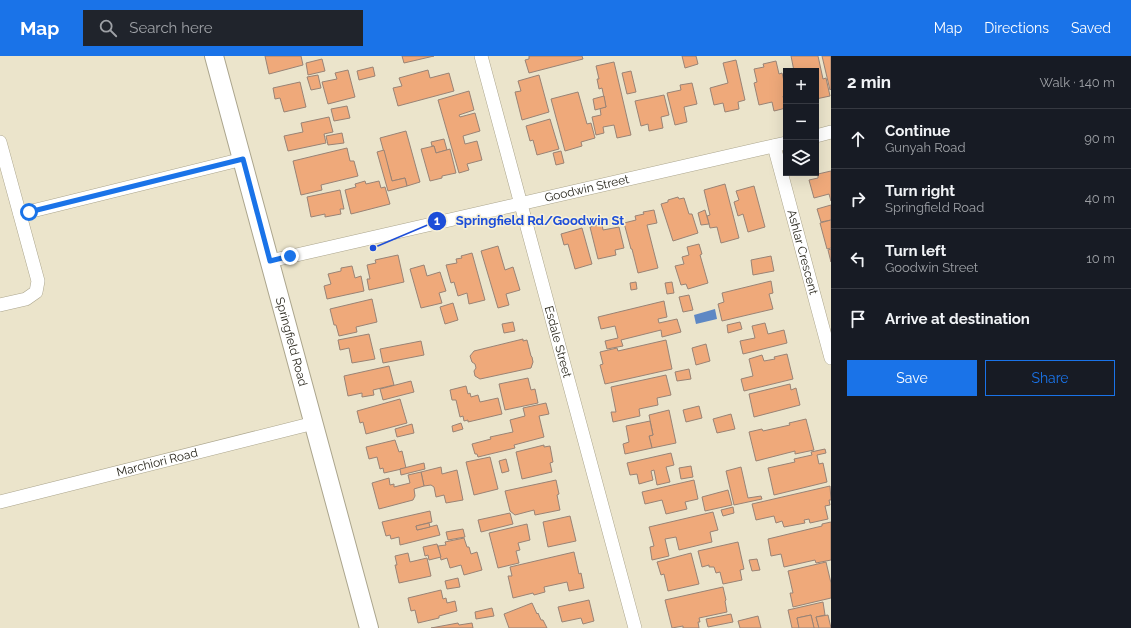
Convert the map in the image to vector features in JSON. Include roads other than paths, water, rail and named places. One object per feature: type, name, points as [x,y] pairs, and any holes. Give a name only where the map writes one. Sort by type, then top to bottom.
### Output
[{"type":"main road","name":"Springfield Road","points":[[214,56],[369,628]]},
{"type":"street","name":"Esdale Street","points":[[481,56],[635,628]]},
{"type":"street","points":[[819,135],[831,132]]},
{"type":"street","points":[[0,142],[38,281],[36,292],[26,299],[0,305]]},
{"type":"street","name":"Goodwin Street","points":[[270,261],[780,144]]},
{"type":"street","name":"Ashlar Crescent","points":[[780,144],[831,358]]},
{"type":"street","points":[[20,214],[243,159]]},
{"type":"street","name":"Marchiori Road","points":[[0,502],[314,423]]},
{"type":"water","points":[[715,309],[717,319],[696,324],[694,315]]},
{"type":"place","name":"Springfield Rd/Goodwin St","points":[[373,248]]}]
